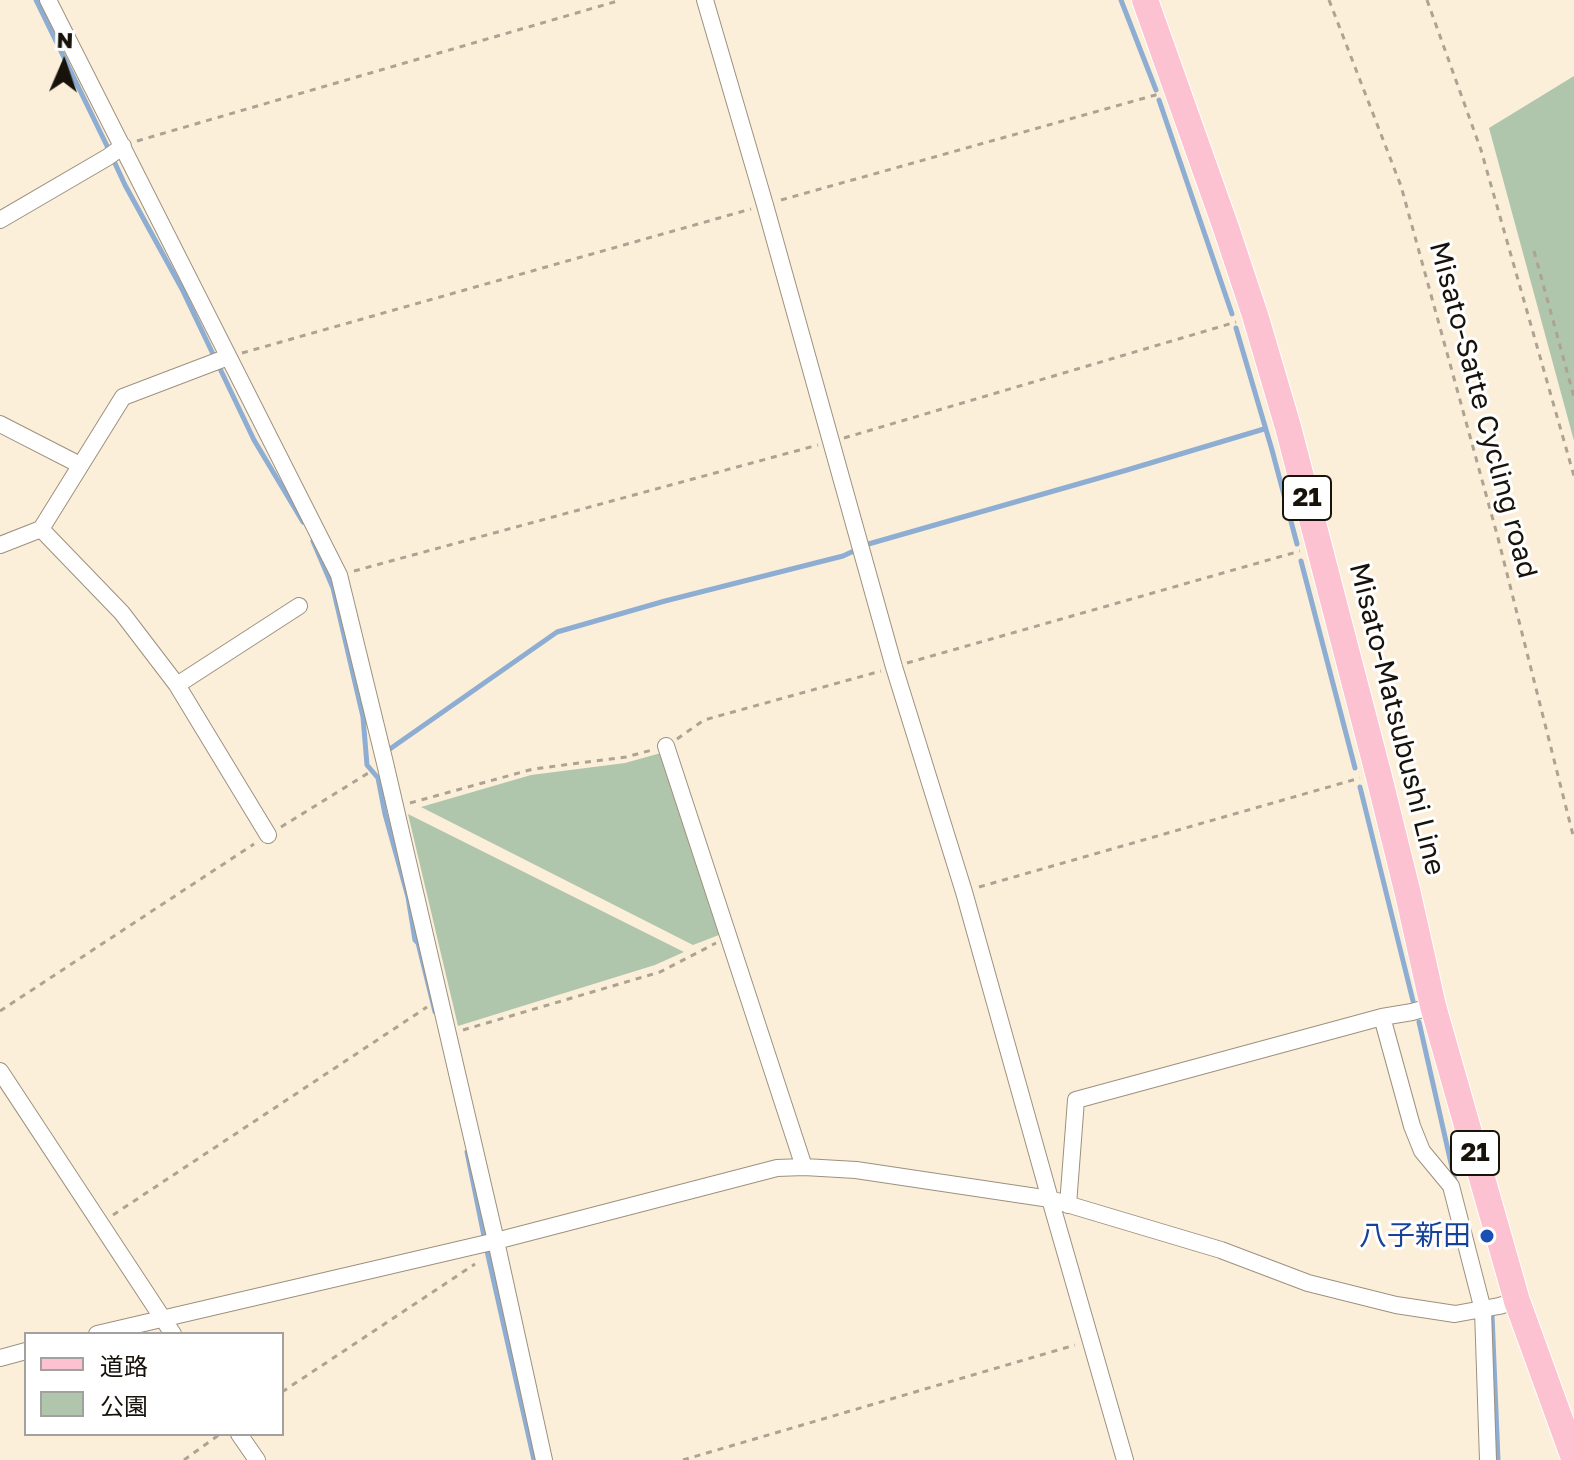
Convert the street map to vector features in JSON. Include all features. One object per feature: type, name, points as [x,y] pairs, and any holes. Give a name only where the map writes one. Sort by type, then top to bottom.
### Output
[{"type":"main road","name":"Misato-Matsubushi Line","points":[[1145,0],[1255,315],[1320,546],[1408,894],[1433,1006],[1517,1301],[1574,1458]]},
{"type":"street","points":[[48,0],[339,575],[496,1241],[544,1460]]},
{"type":"street","points":[[705,0],[894,667],[964,892],[1125,1460]]},
{"type":"street","points":[[0,220],[123,146]]},
{"type":"street","points":[[0,545],[41,529],[123,397],[228,357]]},
{"type":"street","points":[[0,424],[80,465]]},
{"type":"street","points":[[41,529],[122,613],[177,685],[268,835]]},
{"type":"street","points":[[177,685],[299,606]]},
{"type":"street","points":[[666,746],[804,1167]]},
{"type":"street","points":[[1068,1205],[1076,1100],[1433,1006]]},
{"type":"street","points":[[1382,1017],[1412,1126],[1422,1151],[1451,1186],[1483,1310],[1488,1460]]},
{"type":"street","points":[[0,1071],[172,1332]]},
{"type":"street","points":[[105,1332],[496,1241],[777,1168],[804,1167],[856,1170],[1050,1199],[1221,1250],[1308,1283],[1396,1305],[1455,1314],[1517,1301]]},
{"type":"street","points":[[0,1358],[24,1352]]},
{"type":"street","points":[[240,1436],[257,1460]]},
{"type":"path","points":[[123,146],[621,0]]},
{"type":"path","name":"Misato-Satte Cycling road","points":[[1329,0],[1401,186],[1498,538],[1574,839]]},
{"type":"path","points":[[1427,0],[1481,150],[1574,476]]},
{"type":"path","points":[[228,357],[1178,88]]},
{"type":"path","points":[[1534,251],[1574,397]]},
{"type":"path","points":[[339,575],[832,441],[1255,315]]},
{"type":"path","points":[[395,807],[533,769],[626,757],[666,746],[704,720],[1320,546]]},
{"type":"path","points":[[0,1011],[268,835],[385,763]]},
{"type":"path","points":[[964,892],[1378,773]]},
{"type":"path","points":[[448,1035],[660,972],[729,936]]},
{"type":"path","points":[[100,1224],[439,999]]},
{"type":"path","points":[[284,1391],[475,1264]]},
{"type":"path","points":[[683,1460],[1091,1340]]},
{"type":"path","points":[[184,1460],[217,1436]]},
{"type":"green space","points":[[1574,76],[1574,441],[1489,128]]},
{"type":"green space","points":[[661,753],[719,935],[693,945],[421,807],[531,775],[625,763]]},
{"type":"green space","points":[[408,814],[684,952],[655,965],[458,1026]]},
{"type":"waterway","points":[[36,0],[109,150]]},
{"type":"waterway","points":[[1121,0],[1156,90]]},
{"type":"waterway","points":[[1159,100],[1232,314]]},
{"type":"waterway","points":[[113,159],[182,289],[254,440],[303,522]]},
{"type":"waterway","points":[[1236,328],[1297,544]]},
{"type":"waterway","points":[[865,545],[1264,429]]},
{"type":"waterway","points":[[313,541],[333,588],[363,717],[367,765],[378,778],[435,1012]]},
{"type":"waterway","points":[[387,751],[557,632],[856,550]]},
{"type":"waterway","points":[[1301,561],[1355,768]]},
{"type":"waterway","points":[[1360,787],[1413,1001]]},
{"type":"waterway","points":[[1419,1022],[1455,1181]]},
{"type":"waterway","points":[[467,1152],[534,1460]]},
{"type":"waterway","points":[[1492,1314],[1498,1460]]},
{"type":"place","name":"八子新田","points":[[1487,1236]]}]
